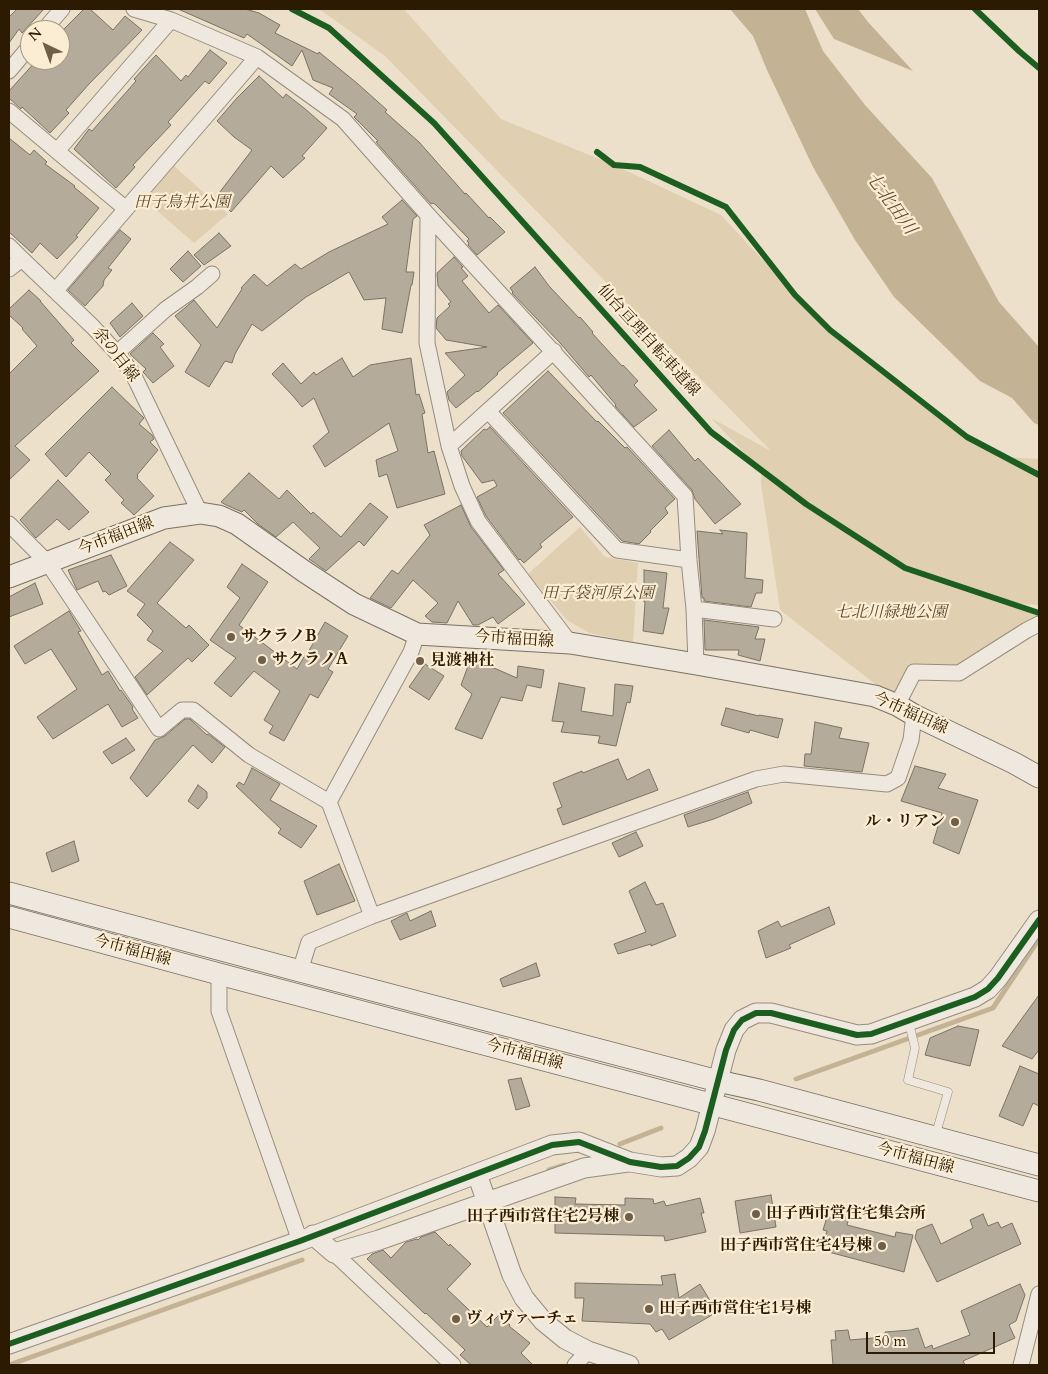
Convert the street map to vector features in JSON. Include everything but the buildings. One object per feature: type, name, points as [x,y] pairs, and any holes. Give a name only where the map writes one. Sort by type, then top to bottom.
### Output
[{"type":"main road","name":"今市福田線","points":[[9,577],[164,518],[200,513],[219,516],[237,524],[354,604],[417,634],[570,643],[875,696],[1014,762],[1039,777]]},
{"type":"main road","name":"今市福田線","points":[[9,893],[718,1081],[759,1090],[1039,1166]]},
{"type":"main road","name":"今市福田線","points":[[9,917],[1039,1191]]},
{"type":"street","points":[[53,20],[62,9]]},
{"type":"street","points":[[134,9],[171,20],[257,57],[343,119],[428,215],[685,496],[694,609],[696,664]]},
{"type":"street","points":[[57,151],[171,20]]},
{"type":"street","points":[[56,290],[257,57]]},
{"type":"street","points":[[9,71],[20,58]]},
{"type":"street","points":[[9,111],[126,209]]},
{"type":"street","points":[[428,215],[427,343],[449,446],[462,486],[478,521],[570,643]]},
{"type":"street","name":"余の目線","points":[[9,246],[93,327],[133,374],[200,513]]},
{"type":"street","points":[[9,269],[22,259]]},
{"type":"street","points":[[117,353],[166,309],[212,274]]},
{"type":"street","points":[[449,446],[554,351]]},
{"type":"street","points":[[488,410],[617,550],[689,560]]},
{"type":"street","points":[[9,524],[48,563],[159,729],[182,710],[193,710],[249,755],[329,802],[372,916]]},
{"type":"street","points":[[694,609],[774,619]]},
{"type":"street","points":[[300,971],[309,942],[372,916],[756,779],[784,774],[888,784],[898,778],[911,740],[906,710],[914,672],[959,673],[1039,624]]},
{"type":"street","points":[[329,802],[411,652],[417,634]]},
{"type":"street","points":[[9,1344],[307,1238],[552,1145],[579,1142],[630,1162],[661,1167],[677,1166],[689,1158],[699,1147],[726,1050],[734,1030],[742,1020],[756,1013],[771,1013],[857,1036],[909,1026],[975,997],[988,989],[998,978],[1039,920]]},
{"type":"street","points":[[219,974],[219,1012],[307,1238],[334,1254],[453,1365]]},
{"type":"street","points":[[334,1254],[487,1203],[584,1168],[630,1162]]},
{"type":"street","points":[[477,1174],[512,1275],[524,1298],[543,1321],[565,1339],[582,1358],[629,1365]]},
{"type":"street","points":[[1020,1365],[1039,1294]]},
{"type":"lane","points":[[909,1026],[915,1048],[908,1080],[948,1092],[935,1138]]},
{"type":"green space","name":"七北川緑地公園","points":[[319,9],[404,9],[501,119],[614,165],[721,215],[830,330],[967,437],[1005,457],[1039,459],[1039,605],[1010,603],[1039,613],[1039,626],[959,673],[910,678],[897,701],[780,610],[761,483],[762,471],[711,418],[771,451],[385,56]]},
{"type":"green space","name":"田子鳥井公園","points":[[174,166],[228,214],[194,243],[145,200]]},
{"type":"green space","name":"田子袋河原公園","points":[[580,527],[605,557],[638,563],[633,642],[589,633],[567,620],[528,574]]},
{"type":"water","name":"七北田川","points":[[730,9],[805,9],[823,51],[865,105],[932,178],[999,302],[1039,347],[1039,425],[1034,423],[1012,398],[980,381],[894,297],[855,240],[813,167],[753,36]]},
{"type":"water","points":[[815,9],[858,9],[913,71],[834,39]]},
{"type":"waterway","points":[[796,1079],[993,1008],[1039,939]]},
{"type":"waterway","points":[[620,1144],[661,1128]]},
{"type":"waterway","points":[[549,1170],[565,1165]]},
{"type":"waterway","points":[[9,1365],[302,1260]]},
{"type":"cycle path","name":"仙台亘理自転車道線","points":[[292,9],[329,28],[434,123],[711,432],[806,504],[905,568],[1039,613]]},
{"type":"cycle path","points":[[975,9],[1039,68]]},
{"type":"cycle path","points":[[597,152],[614,165],[640,167],[726,207],[795,295],[830,330],[967,437],[1039,475]]},
{"type":"cycle path","points":[[9,1344],[300,1241],[552,1145],[579,1142],[630,1162],[661,1167],[677,1166],[689,1158],[699,1147],[726,1050],[734,1030],[742,1020],[756,1013],[771,1013],[857,1035],[871,1034],[975,997],[988,989],[998,978],[1039,920]]},
{"type":"place","name":"サクラノB","points":[[231,637]]},
{"type":"place","name":"サクラノA","points":[[262,660]]},
{"type":"place","name":"見渡神社","points":[[420,661]]},
{"type":"place","name":"ル・リアン","points":[[955,822]]},
{"type":"place","name":"田子西市営住宅集会所","points":[[756,1214]]},
{"type":"place","name":"田子西市営住宅2号棟","points":[[629,1217]]},
{"type":"place","name":"田子西市営住宅4号棟","points":[[882,1246]]},
{"type":"place","name":"田子西市営住宅1号棟","points":[[649,1309]]},
{"type":"place","name":"ヴィヴァーチェ","points":[[456,1319]]}]
